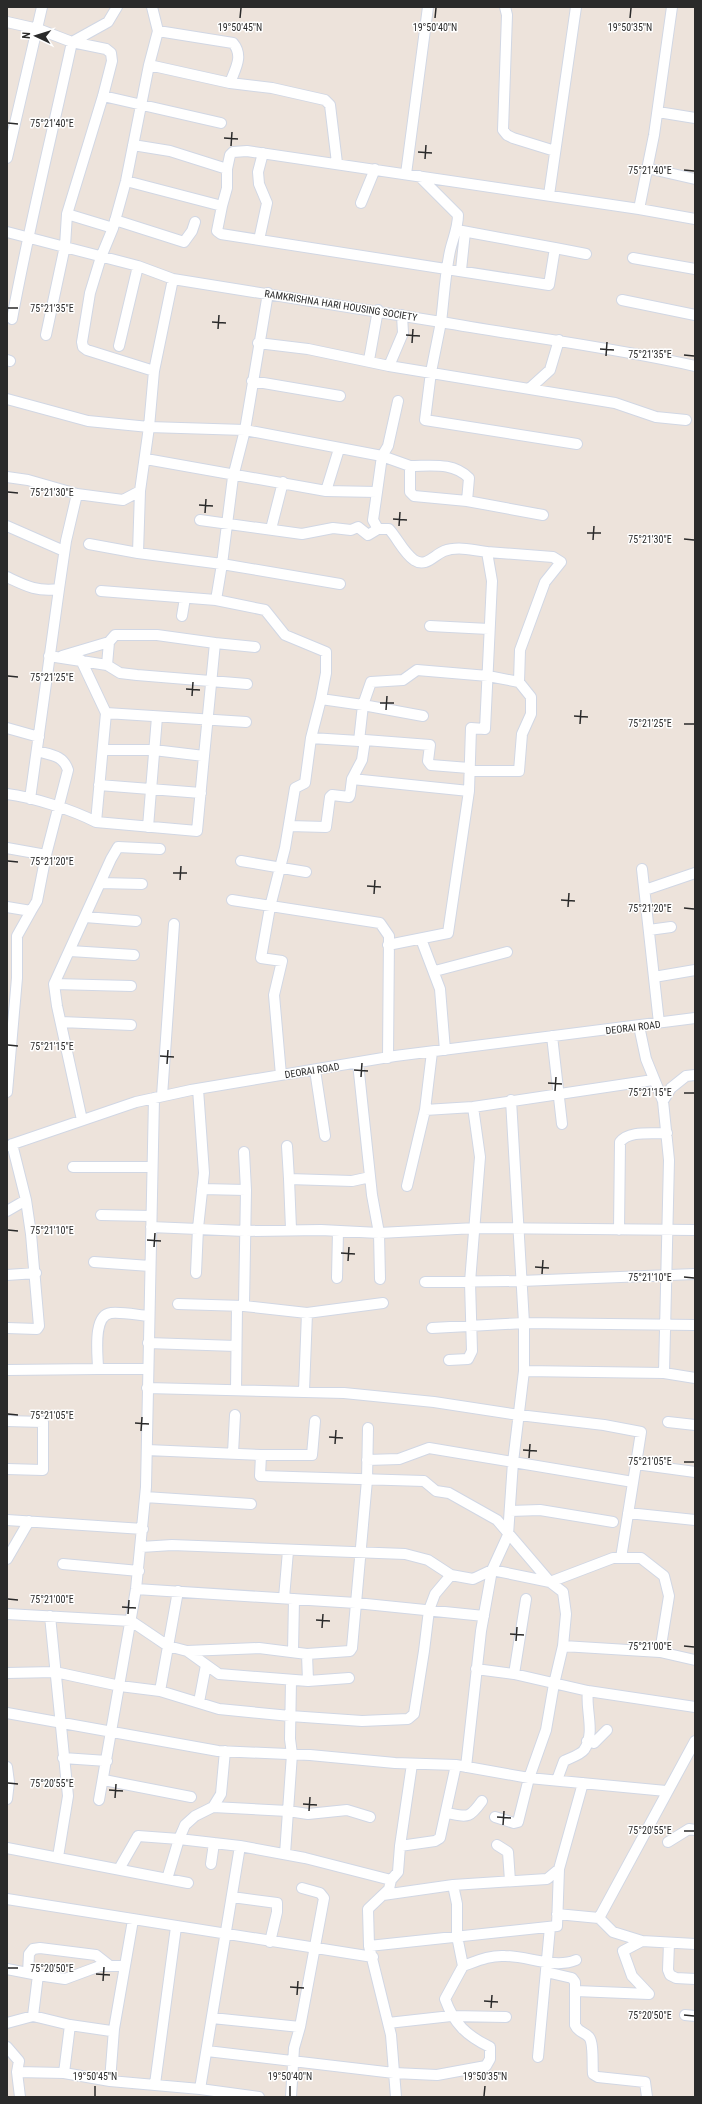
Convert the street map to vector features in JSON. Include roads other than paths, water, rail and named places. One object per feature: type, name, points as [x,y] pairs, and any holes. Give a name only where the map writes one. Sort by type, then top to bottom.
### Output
[{"type":"street","points":[[7,158],[42,7]]},
{"type":"street","points":[[12,319],[27,237],[37,203],[72,42],[108,22],[117,7]]},
{"type":"street","points":[[152,7],[158,31],[149,65],[126,181],[114,224],[100,258],[90,293],[82,335],[83,347],[154,371]]},
{"type":"street","points":[[406,174],[428,7]]},
{"type":"street","points":[[505,7],[507,15],[503,130],[507,135],[513,138],[555,151]]},
{"type":"street","points":[[549,194],[576,7]]},
{"type":"street","points":[[639,210],[658,112],[672,7]]},
{"type":"street","points":[[7,22],[38,29],[72,42],[106,49],[111,53],[112,61],[103,96],[67,214],[65,246],[46,336]]},
{"type":"street","points":[[158,31],[233,43],[238,48],[240,56],[230,83]]},
{"type":"street","points":[[149,65],[230,83],[272,88],[326,100],[330,105],[337,163]]},
{"type":"street","points":[[103,96],[221,123]]},
{"type":"street","points":[[658,112],[695,118]]},
{"type":"street","points":[[133,145],[170,150],[227,169]]},
{"type":"street","points":[[555,248],[550,282],[546,286],[462,270],[447,269],[218,233],[222,206],[227,188],[227,169],[230,155],[233,152],[247,151],[337,163],[549,194],[695,219]]},
{"type":"street","points":[[258,240],[267,203],[259,184],[258,172],[262,153]]},
{"type":"street","points":[[647,168],[695,179]]},
{"type":"street","points":[[361,203],[375,169]]},
{"type":"street","points":[[419,176],[458,215],[461,231],[462,270]]},
{"type":"street","points":[[126,181],[222,206]]},
{"type":"street","points":[[67,214],[114,224],[184,242],[192,231],[195,222]]},
{"type":"street","points":[[461,231],[586,254]]},
{"type":"street","points":[[461,231],[450,248],[442,322],[431,372],[425,420],[577,444]]},
{"type":"street","name":"RAMKRISHNA HARI HOUSING SOCIETY","points":[[7,232],[65,246],[100,258],[138,266],[173,279],[378,310],[520,336],[585,344],[695,365]]},
{"type":"street","points":[[633,258],[695,269]]},
{"type":"street","points":[[119,346],[138,266]]},
{"type":"street","points":[[138,553],[140,491],[146,459],[154,371],[173,279]]},
{"type":"street","points":[[216,600],[234,473],[245,430],[258,343],[268,293]]},
{"type":"street","points":[[622,300],[695,314]]},
{"type":"street","points":[[369,360],[378,310]]},
{"type":"street","points":[[389,366],[403,333],[402,315]]},
{"type":"street","points":[[529,388],[550,370],[560,340]]},
{"type":"street","points":[[258,343],[308,349],[369,360],[389,366],[615,403],[656,417],[686,420]]},
{"type":"street","points":[[252,381],[340,396]]},
{"type":"street","points":[[7,399],[88,421],[149,427],[245,430],[382,456],[410,466],[446,466],[461,469],[469,478],[467,501]]},
{"type":"street","points":[[378,529],[373,520],[382,456],[388,446],[398,401]]},
{"type":"street","points":[[326,491],[339,449]]},
{"type":"street","points":[[146,459],[234,473],[326,491],[377,492]]},
{"type":"street","points":[[410,466],[410,492],[414,496],[467,501],[543,515]]},
{"type":"street","points":[[7,477],[28,480],[77,494],[123,500],[140,491]]},
{"type":"street","points":[[271,529],[283,482]]},
{"type":"street","points":[[30,800],[53,656],[64,551],[77,494]]},
{"type":"street","points":[[200,520],[302,534],[333,528],[350,530],[358,527],[368,534],[378,529],[389,529],[405,551],[420,563],[427,562],[444,551],[453,548],[553,557],[561,562],[545,582],[523,643],[519,666],[519,682],[531,697],[531,714],[522,734],[519,771],[469,770],[431,765],[428,761],[430,745],[311,738]]},
{"type":"street","points":[[7,526],[64,551]]},
{"type":"street","points":[[89,544],[340,584]]},
{"type":"street","points":[[388,945],[448,933],[469,791],[471,728],[485,729],[492,581],[487,552]]},
{"type":"street","points":[[7,577],[26,586],[44,591],[59,589]]},
{"type":"street","points":[[101,591],[216,600],[265,610],[285,635],[326,652],[326,673],[311,738],[305,783],[295,788],[289,826],[270,907],[261,958],[282,961],[274,996],[281,1075]]},
{"type":"street","points":[[182,616],[185,598]]},
{"type":"street","points":[[430,626],[489,630]]},
{"type":"street","points":[[53,656],[109,642],[115,635],[156,635],[255,647]]},
{"type":"street","points":[[107,665],[109,642]]},
{"type":"street","points":[[7,794],[58,808],[96,822],[197,832],[215,643]]},
{"type":"street","points":[[53,656],[107,665],[120,673],[247,684]]},
{"type":"street","points":[[81,660],[106,712],[96,822]]},
{"type":"street","points":[[289,826],[326,828],[330,797],[332,795],[349,797],[352,779],[362,760],[363,705],[371,682],[403,680],[417,670],[488,676],[519,682]]},
{"type":"street","points":[[321,699],[424,716]]},
{"type":"street","points":[[106,712],[157,717],[246,722]]},
{"type":"street","points":[[148,827],[157,717]]},
{"type":"street","points":[[7,728],[39,737]]},
{"type":"street","points":[[103,750],[154,750],[204,756]]},
{"type":"street","points":[[7,1092],[12,948],[17,936],[37,901],[46,855],[68,770],[65,762],[59,757],[37,751]]},
{"type":"street","points":[[352,779],[469,791]]},
{"type":"street","points":[[99,785],[201,793]]},
{"type":"street","points":[[82,1120],[54,984],[118,847],[160,849]]},
{"type":"street","points":[[7,848],[46,855]]},
{"type":"street","points":[[241,861],[280,866],[306,872]]},
{"type":"street","points":[[642,869],[659,1023]]},
{"type":"street","points":[[645,890],[695,873]]},
{"type":"street","points":[[100,883],[142,884]]},
{"type":"street","points":[[232,900],[380,923],[389,936],[388,1058]]},
{"type":"street","points":[[7,907],[30,912]]},
{"type":"street","points":[[85,917],[136,921]]},
{"type":"street","points":[[100,1800],[139,1571],[143,1528],[147,1450],[152,1167],[174,924]]},
{"type":"street","points":[[649,930],[671,927]]},
{"type":"street","points":[[420,939],[435,971],[440,989],[445,1050]]},
{"type":"street","points":[[70,951],[134,955]]},
{"type":"street","points":[[435,971],[507,952]]},
{"type":"street","points":[[654,977],[695,970]]},
{"type":"street","points":[[54,984],[131,986]]},
{"type":"street","name":"DEORAI ROAD","points":[[10,1145],[136,1102],[198,1089],[388,1058],[695,1018]]},
{"type":"street","points":[[61,1022],[132,1025]]},
{"type":"street","points":[[639,1026],[642,1044],[663,1101],[670,1160],[666,1231],[664,1373]]},
{"type":"street","points":[[552,1036],[562,1124]]},
{"type":"street","points":[[407,1186],[425,1110],[432,1052]]},
{"type":"street","points":[[358,1063],[370,1177],[379,1233],[380,1279]]},
{"type":"street","points":[[315,1070],[325,1136]]},
{"type":"street","points":[[663,1101],[671,1088],[686,1076],[695,1075]]},
{"type":"street","points":[[425,1110],[473,1107],[511,1100],[654,1080]]},
{"type":"street","points":[[196,1273],[198,1228],[204,1172],[198,1089]]},
{"type":"street","points":[[400,1846],[435,1841],[440,1838],[461,1766],[492,1570],[508,1535],[513,1462],[524,1371],[524,1323],[511,1100]]},
{"type":"street","points":[[449,1360],[464,1360],[471,1356],[470,1282],[476,1228],[480,1157],[473,1107]]},
{"type":"street","points":[[619,1230],[620,1142],[624,1136],[667,1133]]},
{"type":"street","points":[[7,1328],[37,1329],[39,1326],[36,1273],[26,1200],[10,1145]]},
{"type":"street","points":[[287,1146],[291,1229]]},
{"type":"street","points":[[236,1390],[236,1346],[245,1231],[246,1190],[244,1152]]},
{"type":"street","points":[[73,1167],[152,1167]]},
{"type":"street","points":[[289,1179],[352,1181],[370,1177]]},
{"type":"street","points":[[202,1189],[246,1190]]},
{"type":"street","points":[[7,1211],[26,1200]]},
{"type":"street","points":[[101,1215],[151,1216]]},
{"type":"street","points":[[151,1227],[245,1231],[291,1229],[379,1233],[476,1228],[666,1231],[695,1230]]},
{"type":"street","points":[[337,1278],[338,1231]]},
{"type":"street","points":[[94,1262],[150,1266]]},
{"type":"street","points":[[7,1275],[36,1273]]},
{"type":"street","points":[[425,1282],[521,1281],[695,1274]]},
{"type":"street","points":[[178,1304],[240,1306],[307,1313],[383,1303]]},
{"type":"street","points":[[98,1369],[98,1326],[102,1317],[109,1313],[149,1316]]},
{"type":"street","points":[[304,1391],[307,1313]]},
{"type":"street","points":[[432,1328],[524,1323],[695,1325]]},
{"type":"street","points":[[148,1343],[236,1346]]},
{"type":"street","points":[[7,1370],[148,1369]]},
{"type":"street","points":[[524,1371],[664,1373],[695,1378]]},
{"type":"street","points":[[147,1388],[344,1393],[434,1402],[519,1415],[604,1425],[641,1432],[621,1558]]},
{"type":"street","points":[[233,1453],[235,1415]]},
{"type":"street","points":[[7,1421],[43,1422],[44,1434],[43,1470],[7,1469]]},
{"type":"street","points":[[147,1450],[261,1455],[312,1455],[315,1421]]},
{"type":"street","points":[[668,1422],[695,1425]]},
{"type":"street","points":[[7,1614],[131,1621],[168,1646],[187,1651],[259,1648],[307,1654],[350,1651],[353,1644],[359,1554],[367,1480],[368,1428]]},
{"type":"street","points":[[367,1460],[399,1459],[429,1448],[633,1482]]},
{"type":"street","points":[[261,1455],[260,1476],[424,1481],[436,1491],[449,1493],[497,1520],[508,1535],[550,1582],[563,1592],[566,1614],[564,1646],[554,1684],[546,1730],[529,1778],[518,1822],[514,1823],[495,1818]]},
{"type":"street","points":[[636,1464],[695,1472]]},
{"type":"street","points":[[145,1497],[251,1504]]},
{"type":"street","points":[[510,1511],[540,1510],[613,1522]]},
{"type":"street","points":[[628,1513],[695,1520]]},
{"type":"street","points":[[7,1520],[143,1528]]},
{"type":"street","points":[[7,1559],[29,1521]]},
{"type":"street","points":[[141,1547],[172,1546],[359,1554],[405,1554],[428,1560],[450,1575],[473,1579],[492,1570],[550,1582],[613,1558],[641,1558],[664,1576],[669,1596],[660,1652]]},
{"type":"street","points":[[284,1598],[288,1551]]},
{"type":"street","points":[[63,1564],[139,1571]]},
{"type":"street","points":[[7,1673],[55,1672],[120,1686],[160,1691],[219,1709],[362,1721],[408,1719],[414,1714],[429,1610],[435,1594],[450,1575]]},
{"type":"street","points":[[136,1589],[356,1603],[484,1616]]},
{"type":"street","points":[[160,1691],[178,1591]]},
{"type":"street","points":[[293,1652],[294,1599]]},
{"type":"street","points":[[514,1674],[526,1599]]},
{"type":"street","points":[[50,1616],[59,1722],[68,1796],[58,1857]]},
{"type":"street","points":[[564,1646],[660,1652],[695,1660]]},
{"type":"street","points":[[187,1651],[219,1674],[308,1681],[349,1678]]},
{"type":"street","points":[[307,1654],[308,1681]]},
{"type":"street","points":[[199,1702],[206,1665]]},
{"type":"street","points":[[476,1669],[514,1674],[588,1691],[695,1707]]},
{"type":"street","points":[[285,1854],[292,1754],[290,1716],[291,1680]]},
{"type":"street","points":[[558,1780],[564,1761],[583,1750],[587,1741],[590,1718],[586,1700],[588,1691]]},
{"type":"street","points":[[7,1712],[112,1732],[226,1751],[292,1754],[412,1764],[461,1766],[529,1778],[666,1791]]},
{"type":"street","points":[[587,1741],[594,1743],[607,1730]]},
{"type":"street","points":[[599,1918],[666,1791],[692,1752],[695,1741]]},
{"type":"street","points":[[213,1808],[221,1794],[226,1751]]},
{"type":"street","points":[[63,1758],[107,1761]]},
{"type":"street","points":[[396,2097],[388,2023],[373,1957],[369,1946],[368,1909],[389,1890],[391,1880],[398,1872],[400,1846],[412,1764]]},
{"type":"street","points":[[7,1772],[7,1799]]},
{"type":"street","points":[[104,1780],[191,1797]]},
{"type":"street","points":[[369,1946],[557,1926],[559,1869],[583,1783]]},
{"type":"street","points":[[447,1813],[467,1817],[472,1814],[482,1801]]},
{"type":"street","points":[[167,1879],[184,1825],[195,1816],[213,1808],[288,1811],[308,1814],[348,1810],[370,1816]]},
{"type":"street","points":[[668,1842],[689,1829],[695,1830]]},
{"type":"street","points":[[119,1869],[138,1836],[240,1846],[285,1854],[391,1880]]},
{"type":"street","points":[[211,1864],[214,1843]]},
{"type":"street","points":[[497,1845],[508,1852],[510,1881]]},
{"type":"street","points":[[200,2089],[240,1846]]},
{"type":"street","points":[[7,1848],[188,1883]]},
{"type":"street","points":[[383,1895],[453,1885],[548,1879],[559,1869]]},
{"type":"street","points":[[207,2051],[394,2073],[437,2075],[486,2066],[490,2059],[490,2047],[475,2040],[451,2016],[445,2000],[462,1966],[457,1936],[458,1904],[453,1885]]},
{"type":"street","points":[[291,2097],[294,2048],[300,2027],[324,1898],[320,1893],[302,1888]]},
{"type":"street","points":[[232,1897],[277,1903],[277,1912],[270,1942]]},
{"type":"street","points":[[7,1899],[270,1942],[373,1957]]},
{"type":"street","points":[[557,1914],[599,1918],[613,1932],[642,1941],[695,1944]]},
{"type":"street","points":[[110,2081],[114,2029],[133,1920]]},
{"type":"street","points":[[538,2057],[550,1926]]},
{"type":"street","points":[[155,2084],[176,1927]]},
{"type":"street","points":[[576,1991],[649,1994],[632,1976],[623,1951],[642,1941]]},
{"type":"street","points":[[669,1942],[668,1970],[670,1975],[676,1978],[695,1979]]},
{"type":"street","points":[[33,2016],[33,1974],[29,1954],[33,1949],[40,1948],[96,1955],[110,1966]]},
{"type":"street","points":[[462,1966],[488,1957],[505,1956],[547,1961],[555,1964],[569,1963],[576,1960]]},
{"type":"street","points":[[7,1969],[65,1979],[100,1966],[125,1966]]},
{"type":"street","points":[[546,1972],[572,1978],[575,1982],[575,2024],[576,2029],[589,2037],[591,2042],[593,2074],[598,2077],[645,2082],[647,2097]]},
{"type":"street","points":[[7,2023],[33,2016],[70,2025],[111,2031],[114,2029]]},
{"type":"street","points":[[388,2023],[451,2016],[506,2018]]},
{"type":"street","points":[[212,2018],[300,2027]]},
{"type":"street","points":[[64,2072],[70,2025]]},
{"type":"street","points":[[7,2048],[19,2061],[17,2072],[20,2097]]},
{"type":"street","points":[[17,2072],[64,2072],[110,2081],[155,2084],[259,2097]]}]
